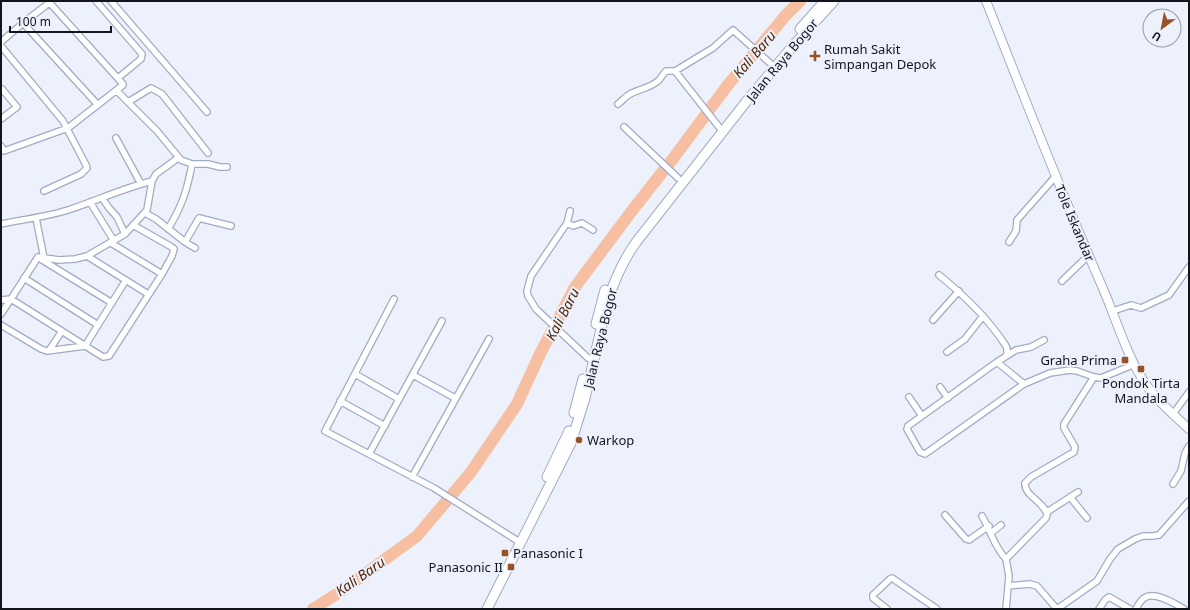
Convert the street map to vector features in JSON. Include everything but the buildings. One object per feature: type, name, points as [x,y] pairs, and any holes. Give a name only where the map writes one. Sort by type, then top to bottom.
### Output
[{"type":"highway","name":"Jalan Raya Bogor","points":[[481,609],[518,541],[558,462],[568,450],[585,398],[601,302],[626,245],[678,178],[716,124],[767,61],[825,1]]},
{"type":"highway","name":"Jalan Raya Bogor","points":[[591,360],[611,290],[630,250],[746,102],[792,47],[834,1]]},
{"type":"highway","name":"Jalan Raya Bogor","points":[[487,609],[518,541]]},
{"type":"main road","name":"Tole Iskandar","points":[[986,1],[1055,177],[1135,364],[1145,384],[1189,429]]},
{"type":"street","points":[[96,1],[142,54],[141,60],[118,78]]},
{"type":"street","points":[[111,1],[207,112]]},
{"type":"street","points":[[1,42],[48,2],[123,84],[122,87],[68,128],[2,150]]},
{"type":"street","points":[[23,23],[98,105]]},
{"type":"street","points":[[618,104],[630,94],[646,89],[651,84],[660,80],[666,71],[675,71],[713,48],[734,30],[767,61]]},
{"type":"street","points":[[1,46],[68,128],[87,168],[81,174],[44,191]]},
{"type":"street","points":[[675,71],[716,124]]},
{"type":"street","points":[[128,102],[151,88],[155,89],[162,94],[208,153]]},
{"type":"street","points":[[1,119],[17,107],[2,89]]},
{"type":"street","points":[[117,91],[170,146],[178,158],[192,164],[208,164],[227,167]]},
{"type":"street","points":[[624,127],[678,178]]},
{"type":"street","points":[[116,138],[141,184]]},
{"type":"street","points":[[41,257],[59,260],[75,259],[87,256],[125,234],[145,213],[149,203],[152,181],[160,170],[178,158]]},
{"type":"street","points":[[168,229],[184,200],[192,164]]},
{"type":"street","points":[[1009,242],[1016,231],[1017,220],[1055,177]]},
{"type":"street","points":[[1,224],[26,218],[36,218],[71,209],[152,181]]},
{"type":"street","points":[[102,198],[117,217],[125,234]]},
{"type":"street","points":[[90,202],[112,242],[162,274]]},
{"type":"street","points":[[570,211],[567,223],[531,276],[527,285],[527,291],[530,301],[536,309],[591,360]]},
{"type":"street","points":[[145,213],[156,219],[195,248]]},
{"type":"street","points":[[1,314],[24,278],[41,257],[36,218]]},
{"type":"street","points":[[185,242],[199,218],[231,226]]},
{"type":"street","points":[[567,223],[573,226],[582,224],[593,230]]},
{"type":"street","points":[[1,300],[11,299],[103,357],[109,356],[162,274],[172,256],[174,249],[133,225]]},
{"type":"street","points":[[1062,281],[1089,255]]},
{"type":"street","points":[[87,256],[148,294]]},
{"type":"street","points":[[41,257],[112,303]]},
{"type":"street","points":[[1113,311],[1131,305],[1141,308],[1168,295],[1189,267]]},
{"type":"street","points":[[939,275],[959,290],[992,326],[1008,349],[1007,355]]},
{"type":"street","points":[[24,278],[98,325]]},
{"type":"street","points":[[85,346],[126,280]]},
{"type":"street","points":[[933,320],[959,290]]},
{"type":"street","points":[[394,299],[325,431],[434,488],[518,541]]},
{"type":"street","points":[[947,352],[965,339],[983,316]]},
{"type":"street","points":[[369,454],[442,321]]},
{"type":"street","points":[[1,325],[34,346],[47,351],[50,349],[85,346]]},
{"type":"street","points":[[50,349],[62,331]]},
{"type":"street","points":[[412,477],[489,339]]},
{"type":"street","points":[[1044,340],[1031,347],[1016,350],[1007,355],[908,426],[907,429],[920,452],[925,454],[1024,384],[1050,373],[1078,371],[1099,378],[1135,364]]},
{"type":"street","points":[[997,362],[1024,384]]},
{"type":"street","points":[[355,374],[399,399]]},
{"type":"street","points":[[412,374],[455,398]]},
{"type":"street","points":[[1047,512],[1025,488],[1025,483],[1031,477],[1074,452],[1075,447],[1064,428],[1064,424],[1094,377]]},
{"type":"street","points":[[940,387],[948,398]]},
{"type":"street","points":[[1173,414],[1189,392]]},
{"type":"street","points":[[909,397],[922,416]]},
{"type":"street","points":[[340,401],[385,426]]},
{"type":"street","points":[[1173,484],[1181,471],[1185,453],[1189,446]]},
{"type":"street","points":[[1006,559],[1046,518],[1047,512],[1078,492]]},
{"type":"street","points":[[1070,497],[1087,518]]},
{"type":"street","points":[[1008,586],[1030,584],[1037,586],[1057,609],[1097,581],[1110,559],[1118,549],[1143,536],[1159,535],[1189,501]]},
{"type":"street","points":[[945,515],[968,540],[988,526]]},
{"type":"street","points":[[982,516],[997,548],[1006,559],[1009,576],[1006,609]]},
{"type":"street","points":[[991,533],[1001,524]]},
{"type":"street","points":[[887,609],[873,598],[872,595],[892,578],[937,609]]},
{"type":"street","points":[[1136,609],[1144,598],[1148,596],[1166,599],[1184,609]]},
{"type":"street","points":[[1099,609],[1105,600],[1110,597],[1130,609]]},
{"type":"waterway","name":"Kali Baru","points":[[313,609],[343,590],[417,536],[471,472],[517,404],[540,354],[575,287],[727,86],[786,15],[800,1]]},
{"type":"place","name":"Rumah Sakit Simpangan Depok","points":[[815,56]]},
{"type":"place","name":"Graha Prima","points":[[1125,360]]},
{"type":"place","name":"Pondok Tirta Mandala","points":[[1141,369]]},
{"type":"place","name":"Warkop","points":[[579,440]]},
{"type":"place","name":"Panasonic I","points":[[505,553]]},
{"type":"place","name":"Panasonic II","points":[[511,567]]}]
